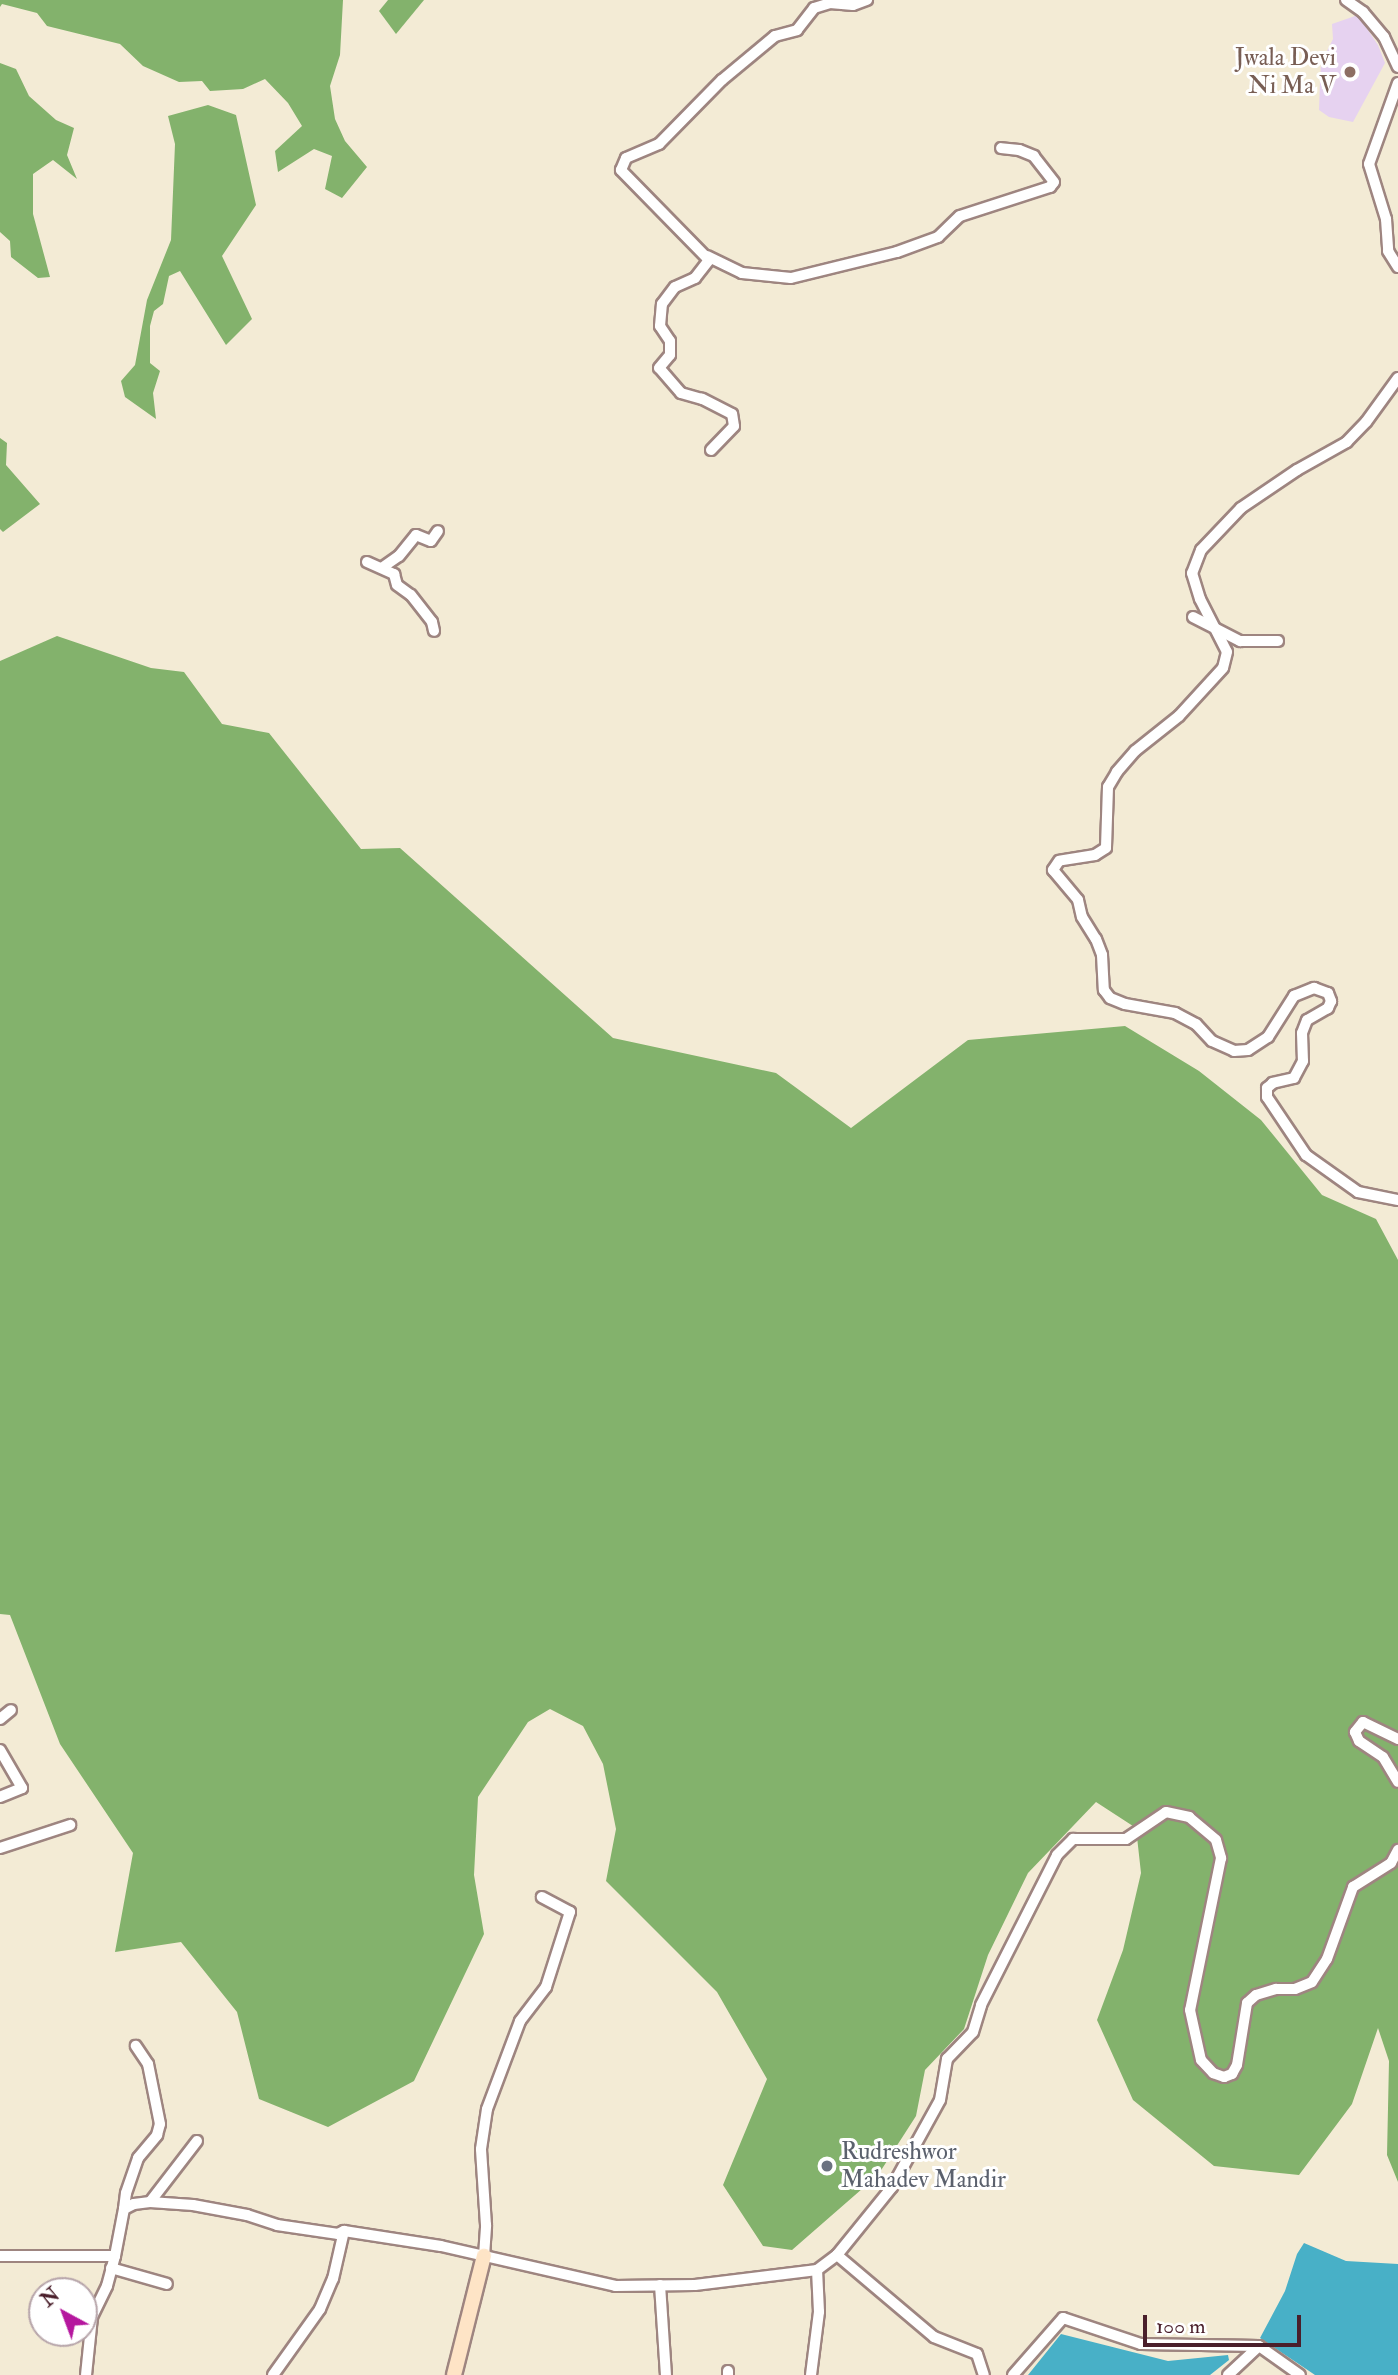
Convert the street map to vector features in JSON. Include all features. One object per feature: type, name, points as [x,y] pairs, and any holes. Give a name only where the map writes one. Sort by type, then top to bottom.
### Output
[{"type":"street","points":[[867,0],[853,5],[830,4],[814,8],[797,30],[775,36],[722,80],[659,144],[626,158],[621,170],[707,256],[743,273],[791,278],[897,252],[938,237],[960,216],[1050,187],[1054,182],[1034,156],[1019,150],[1001,148]]},
{"type":"street","points":[[1346,0],[1363,12],[1384,37],[1398,67]]},
{"type":"street","points":[[1398,83],[1369,164],[1387,219],[1388,251],[1398,267]]},
{"type":"street","points":[[707,256],[708,264],[695,278],[675,287],[662,304],[660,326],[670,341],[670,355],[659,368],[681,393],[702,399],[732,414],[734,426],[711,450]]},
{"type":"street","points":[[1398,378],[1366,422],[1347,442],[1297,470],[1241,508],[1201,550],[1192,573],[1200,599],[1227,652],[1223,668],[1179,716],[1135,751],[1108,787],[1105,848],[1095,855],[1059,861],[1053,870],[1078,900],[1082,917],[1096,939],[1102,955],[1104,990],[1110,998],[1125,1004],[1175,1013],[1196,1024],[1212,1041],[1234,1051],[1248,1050],[1268,1037],[1294,996],[1314,988],[1328,993],[1331,1001],[1328,1008],[1307,1020],[1302,1033],[1303,1061],[1294,1078],[1273,1083],[1267,1088],[1267,1097],[1306,1155],[1358,1192],[1398,1200]]},
{"type":"street","points":[[383,567],[400,556],[416,536],[431,541],[438,531]]},
{"type":"street","points":[[367,562],[394,574],[397,585],[411,595],[432,622],[434,631]]},
{"type":"street","points":[[1193,617],[1240,640],[1278,641]]},
{"type":"street","points":[[0,1719],[11,1710]]},
{"type":"street","points":[[1398,1739],[1363,1722],[1355,1732],[1359,1741],[1383,1757],[1398,1782]]},
{"type":"street","points":[[0,1750],[22,1788],[0,1797]]},
{"type":"street","points":[[124,2209],[134,2204],[150,2202],[192,2205],[247,2215],[277,2225],[338,2234],[344,2231],[441,2246],[615,2286],[695,2285],[817,2270],[837,2255],[892,2187],[917,2145],[940,2100],[947,2059],[973,2032],[981,2005],[1057,1855],[1073,1839],[1126,1839],[1166,1812],[1189,1816],[1216,1840],[1221,1858],[1190,2010],[1201,2060],[1213,2073],[1224,2077],[1232,2074],[1237,2064],[1247,2003],[1256,1995],[1276,1989],[1295,1989],[1312,1982],[1327,1959],[1353,1887],[1391,1863],[1398,1850]]},
{"type":"street","points":[[0,1848],[70,1825]]},
{"type":"street","points":[[454,2375],[484,2256],[486,2225],[481,2149],[487,2109],[520,2021],[546,1987],[570,1912],[542,1896]]},
{"type":"street","points":[[86,2375],[92,2317],[115,2256],[126,2193],[138,2158],[157,2135],[160,2124],[159,2108],[148,2064],[136,2046]]},
{"type":"street","points":[[150,2202],[197,2141]]},
{"type":"street","points":[[273,2375],[320,2309],[333,2279],[344,2231]]},
{"type":"street","points":[[837,2255],[933,2337],[976,2354],[984,2375]]},
{"type":"street","points":[[0,2256],[115,2256]]},
{"type":"street","points":[[111,2269],[167,2284]]},
{"type":"street","points":[[811,2375],[819,2312],[817,2270]]},
{"type":"street","points":[[660,2285],[666,2375]]},
{"type":"street","points":[[1013,2375],[1063,2318],[1141,2344],[1259,2346],[1300,2375]]},
{"type":"street","points":[[1228,2375],[1259,2346]]},
{"type":"shaded area","name":"Jwala Devi Ni Ma V","points":[[1358,15],[1378,45],[1385,63],[1353,122],[1329,117],[1319,110],[1320,81],[1321,63],[1333,39],[1332,24]]},
{"type":"green space","points":[[0,0],[343,0],[340,55],[330,86],[335,119],[345,141],[367,167],[342,198],[325,189],[332,156],[314,149],[278,172],[275,151],[302,126],[288,103],[265,79],[243,89],[210,91],[202,81],[179,82],[143,66],[120,44],[47,26],[37,13],[2,4],[0,7]]},
{"type":"green space","points":[[388,0],[424,0],[396,34],[379,11]]},
{"type":"green space","points":[[0,63],[16,69],[29,96],[56,120],[74,128],[67,155],[77,179],[53,160],[33,174],[33,214],[50,277],[38,278],[11,257],[10,241],[0,232]]},
{"type":"green space","points":[[208,105],[236,115],[256,205],[222,256],[252,319],[226,345],[180,271],[169,276],[163,304],[154,311],[150,326],[150,363],[160,371],[153,393],[156,419],[125,397],[121,381],[135,365],[147,300],[171,240],[175,144],[168,116]]},
{"type":"green space","points":[[0,438],[7,443],[6,465],[40,504],[3,532],[0,529]]},
{"type":"green space","points":[[57,636],[151,668],[184,672],[222,724],[269,733],[361,849],[400,848],[613,1038],[776,1073],[851,1128],[968,1040],[1125,1026],[1199,1071],[1261,1120],[1322,1195],[1376,1219],[1398,1260],[1398,2182],[1387,2155],[1389,2061],[1378,2028],[1352,2104],[1299,2175],[1214,2166],[1133,2100],[1097,2020],[1123,1950],[1141,1873],[1136,1828],[1096,1802],[1028,1873],[988,1955],[964,2029],[925,2070],[916,2116],[878,2175],[792,2250],[763,2246],[723,2185],[767,2079],[717,1992],[606,1881],[616,1829],[603,1764],[583,1726],[550,1709],[528,1722],[478,1797],[474,1875],[484,1934],[414,2081],[328,2127],[259,2099],[237,2012],[181,1942],[115,1952],[133,1853],[60,1744],[10,1615],[0,1614],[0,661]]},
{"type":"water","points":[[1304,2243],[1346,2261],[1398,2264],[1398,2375],[1315,2375],[1260,2338],[1285,2291],[1297,2254]]},
{"type":"water","points":[[1061,2334],[1168,2361],[1228,2355],[1229,2360],[1210,2375],[1028,2375]]},
{"type":"place","name":"Jwala Devi Ni Ma V","points":[[1350,72]]},
{"type":"place","name":"Rudreshwor Mahadev Mandir","points":[[827,2166]]}]
